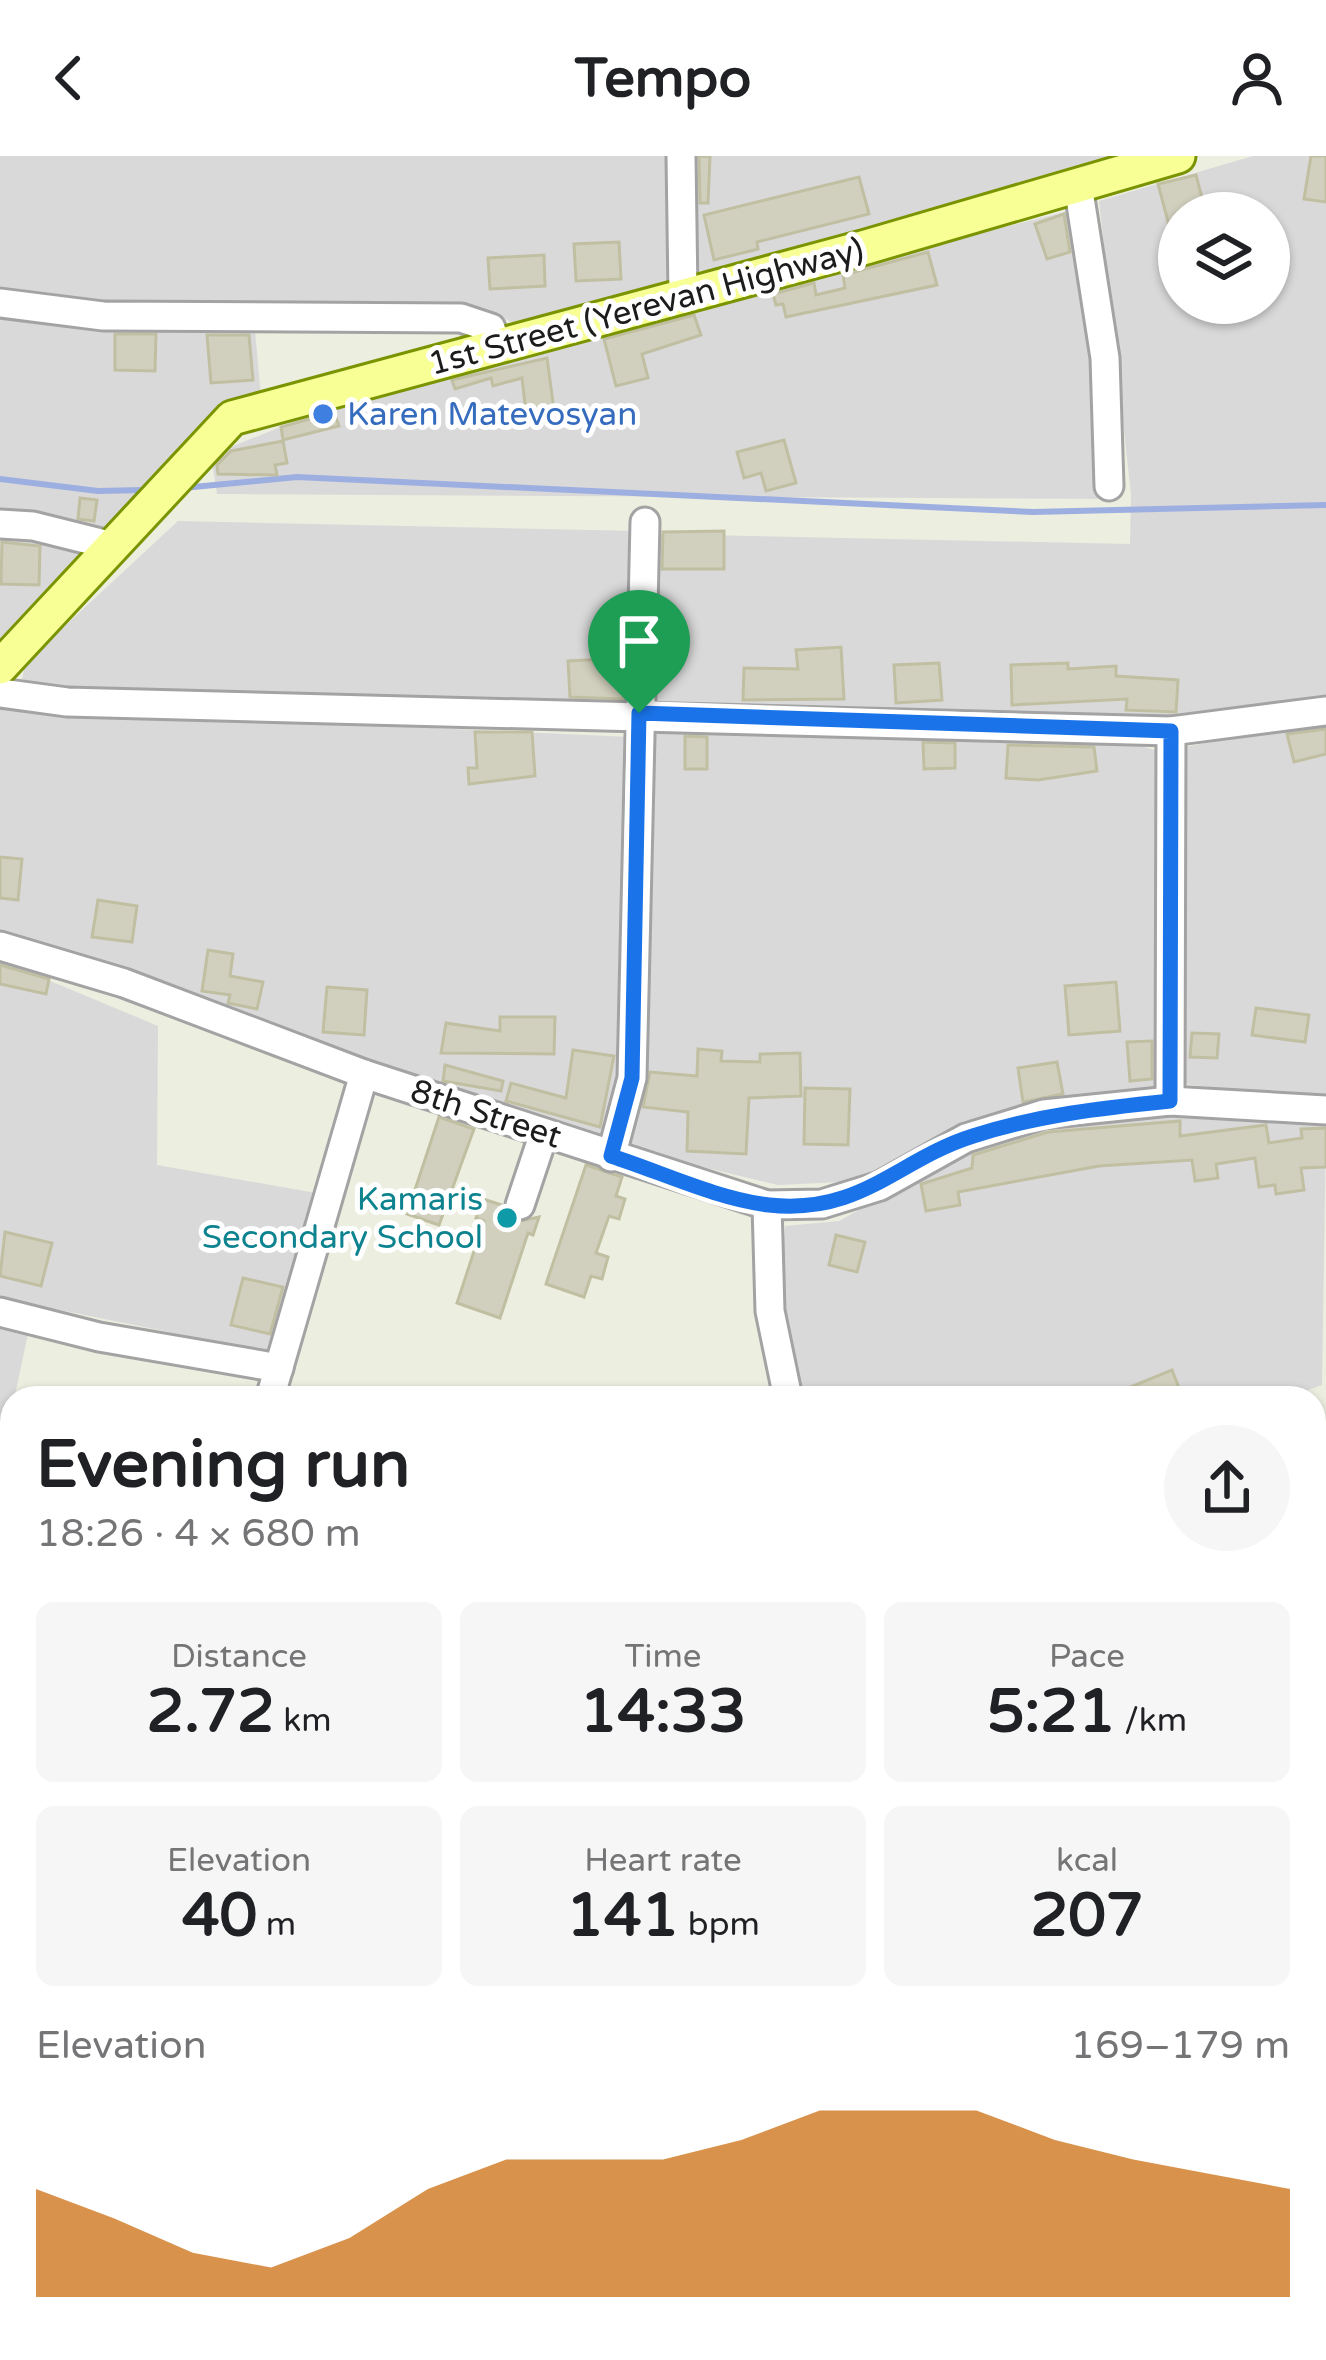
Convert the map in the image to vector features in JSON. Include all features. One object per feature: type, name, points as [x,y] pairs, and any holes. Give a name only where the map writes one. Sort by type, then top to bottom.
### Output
[{"type":"main road","name":"1st Street (Yerevan Highway)","points":[[0,667],[206,440],[232,418],[1178,156]]},
{"type":"street","points":[[681,156],[682,294]]},
{"type":"street","points":[[1078,185],[1106,358],[1109,486]]},
{"type":"street","points":[[0,303],[104,316],[461,318],[491,328],[497,347]]},
{"type":"street","points":[[611,1156],[632,1078],[645,522]]},
{"type":"street","points":[[0,524],[121,538]]},
{"type":"street","points":[[0,693],[67,702],[639,713],[1171,731],[1326,711]]},
{"type":"street","points":[[1170,1101],[1171,731]]},
{"type":"street","name":"8th Street","points":[[0,946],[124,983],[364,1074],[767,1205],[822,1204],[880,1186],[966,1138],[1045,1114],[1170,1101],[1326,1110]]},
{"type":"street","points":[[274,1386],[364,1074]]},
{"type":"street","points":[[520,1205],[544,1132]]},
{"type":"street","points":[[767,1205],[770,1311],[786,1386]]},
{"type":"street","points":[[0,1312],[99,1336],[279,1368]]},
{"type":"shaded area","points":[[0,156],[675,156],[674,281],[524,329],[488,309],[93,304],[0,292]]},
{"type":"shaded area","points":[[693,156],[1120,156],[715,271],[686,270]]},
{"type":"shaded area","points":[[1253,156],[1326,156],[1326,701],[1286,702],[1183,723],[648,701],[652,534],[1130,544],[1131,495],[1099,201]]},
{"type":"shaded area","points":[[1072,210],[1090,315],[1105,499],[217,494],[211,455],[377,388]]},
{"type":"shaded area","points":[[0,315],[91,330],[255,330],[261,397],[0,650]]},
{"type":"shaded area","points":[[178,521],[637,531],[632,706],[20,693],[25,663]]},
{"type":"shaded area","points":[[0,709],[632,737],[623,1068],[606,1145],[0,939]]},
{"type":"shaded area","points":[[1326,726],[1326,1101],[1176,1083],[1180,748],[1282,728]]},
{"type":"shaded area","points":[[649,730],[1115,738],[1164,753],[1164,1084],[1110,1099],[963,1121],[882,1180],[778,1185],[624,1148]]},
{"type":"shaded area","points":[[0,960],[158,1026],[157,1165],[316,1193],[274,1353],[0,1298]]},
{"type":"shaded area","points":[[1169,1111],[1326,1126],[1322,1385],[800,1386],[792,1339],[778,1310],[785,1226],[839,1221],[977,1143]]},
{"type":"shaded area","points":[[0,1323],[29,1329],[17,1386],[0,1386]]},
{"type":"building","points":[[699,156],[710,157],[708,203],[700,203]]},
{"type":"building","points":[[1311,156],[1326,156],[1326,202],[1304,199]]},
{"type":"building","points":[[1196,175],[1200,192],[1160,192],[1158,184]]},
{"type":"building","points":[[859,177],[869,214],[757,242],[758,249],[714,260],[704,215]]},
{"type":"building","points":[[1064,214],[1070,252],[1047,259],[1035,224]]},
{"type":"building","points":[[619,242],[621,279],[576,281],[574,244]]},
{"type":"building","points":[[928,252],[937,285],[786,317],[783,304],[776,305],[773,294],[814,283],[816,295],[845,288],[843,275]]},
{"type":"building","points":[[544,255],[545,286],[490,289],[488,258]]},
{"type":"building","points":[[694,315],[701,335],[642,354],[648,378],[616,386],[604,339]]},
{"type":"building","points":[[115,334],[156,334],[155,371],[115,370]]},
{"type":"building","points":[[207,335],[249,335],[253,380],[211,383]]},
{"type":"building","points":[[547,358],[554,410],[526,413],[522,378],[493,386],[491,378],[455,389],[452,380]]},
{"type":"building","points":[[334,412],[339,426],[283,440],[281,427]]},
{"type":"building","points":[[784,440],[796,483],[766,491],[761,473],[744,478],[737,452]]},
{"type":"building","points":[[283,441],[287,463],[275,465],[277,475],[218,474],[217,465],[231,451]]},
{"type":"building","points":[[80,498],[97,500],[94,521],[78,519]]},
{"type":"building","points":[[724,531],[724,569],[662,569],[663,532]]},
{"type":"building","points":[[2,542],[40,546],[39,585],[1,584]]},
{"type":"building","points":[[841,647],[844,699],[743,700],[744,668],[798,669],[796,650]]},
{"type":"building","points":[[624,658],[623,699],[570,697],[568,661]]},
{"type":"building","points":[[939,663],[942,700],[896,703],[894,665]]},
{"type":"building","points":[[1068,663],[1068,669],[1116,666],[1116,676],[1178,680],[1176,712],[1126,710],[1127,699],[1012,705],[1011,665]]},
{"type":"building","points":[[1326,729],[1326,754],[1294,762],[1287,734]]},
{"type":"building","points":[[475,732],[532,732],[535,776],[469,784],[468,768],[477,768]]},
{"type":"building","points":[[685,736],[707,737],[707,769],[685,769]]},
{"type":"building","points":[[923,742],[955,743],[955,768],[924,769]]},
{"type":"building","points":[[1008,745],[1094,747],[1097,771],[1038,780],[1006,778]]},
{"type":"building","points":[[0,857],[22,859],[18,900],[0,898]]},
{"type":"building","points":[[98,900],[137,906],[132,942],[92,937]]},
{"type":"building","points":[[208,950],[233,954],[230,976],[263,982],[257,1009],[228,1003],[230,995],[202,991]]},
{"type":"building","points":[[0,965],[49,979],[46,994],[0,984]]},
{"type":"building","points":[[1116,982],[1120,1031],[1069,1035],[1065,986]]},
{"type":"building","points":[[327,987],[367,990],[364,1035],[323,1032]]},
{"type":"building","points":[[1256,1008],[1309,1015],[1305,1042],[1252,1035]]},
{"type":"building","points":[[500,1017],[555,1017],[554,1054],[441,1053],[446,1023],[500,1031]]},
{"type":"building","points":[[1192,1033],[1219,1034],[1217,1058],[1190,1057]]},
{"type":"building","points":[[1152,1041],[1152,1079],[1130,1081],[1127,1042]]},
{"type":"building","points":[[698,1049],[722,1051],[721,1061],[760,1062],[760,1054],[800,1053],[801,1096],[749,1098],[746,1154],[687,1151],[688,1112],[643,1107],[650,1072],[697,1076]]},
{"type":"building","points":[[573,1050],[614,1056],[600,1127],[506,1101],[511,1083],[566,1098]]},
{"type":"building","points":[[1057,1062],[1063,1094],[1023,1102],[1018,1068]]},
{"type":"building","points":[[445,1065],[503,1081],[501,1091],[443,1081]]},
{"type":"building","points":[[805,1088],[850,1089],[848,1145],[804,1144]]},
{"type":"building","points":[[439,1117],[474,1129],[439,1225],[407,1214]]},
{"type":"building","points":[[1180,1121],[1180,1136],[1266,1125],[1269,1143],[1302,1138],[1301,1129],[1326,1128],[1326,1167],[1301,1168],[1304,1190],[1276,1194],[1275,1185],[1259,1187],[1255,1158],[1216,1164],[1218,1178],[1195,1181],[1192,1160],[1099,1166],[958,1192],[960,1205],[926,1211],[921,1184],[972,1168],[973,1155],[1048,1132]]},
{"type":"building","points":[[586,1165],[622,1177],[616,1196],[625,1199],[619,1219],[609,1216],[596,1253],[608,1257],[602,1279],[591,1276],[584,1297],[546,1284]]},
{"type":"building","points":[[483,1199],[502,1205],[515,1222],[539,1217],[533,1235],[528,1233],[500,1318],[457,1303],[484,1221],[476,1218]]},
{"type":"building","points":[[5,1232],[52,1243],[41,1286],[0,1276]]},
{"type":"building","points":[[836,1235],[865,1242],[857,1272],[829,1265]]},
{"type":"building","points":[[243,1278],[283,1287],[270,1334],[231,1325]]},
{"type":"building","points":[[1172,1370],[1178,1386],[1133,1386]]},
{"type":"waterway","points":[[183,488],[297,477],[1033,512],[1326,505]]},
{"type":"waterway","points":[[0,479],[98,491],[145,490]]},
{"type":"place","name":"Karen Matevosyan","points":[[323,414]]},
{"type":"place","name":"Kamaris Secondary School","points":[[507,1218]]},
{"type":"route","points":[[639,713],[1171,731],[1170,1101],[1045,1114],[966,1138],[880,1186],[822,1204],[767,1205],[611,1156],[632,1078],[639,713]]}]
